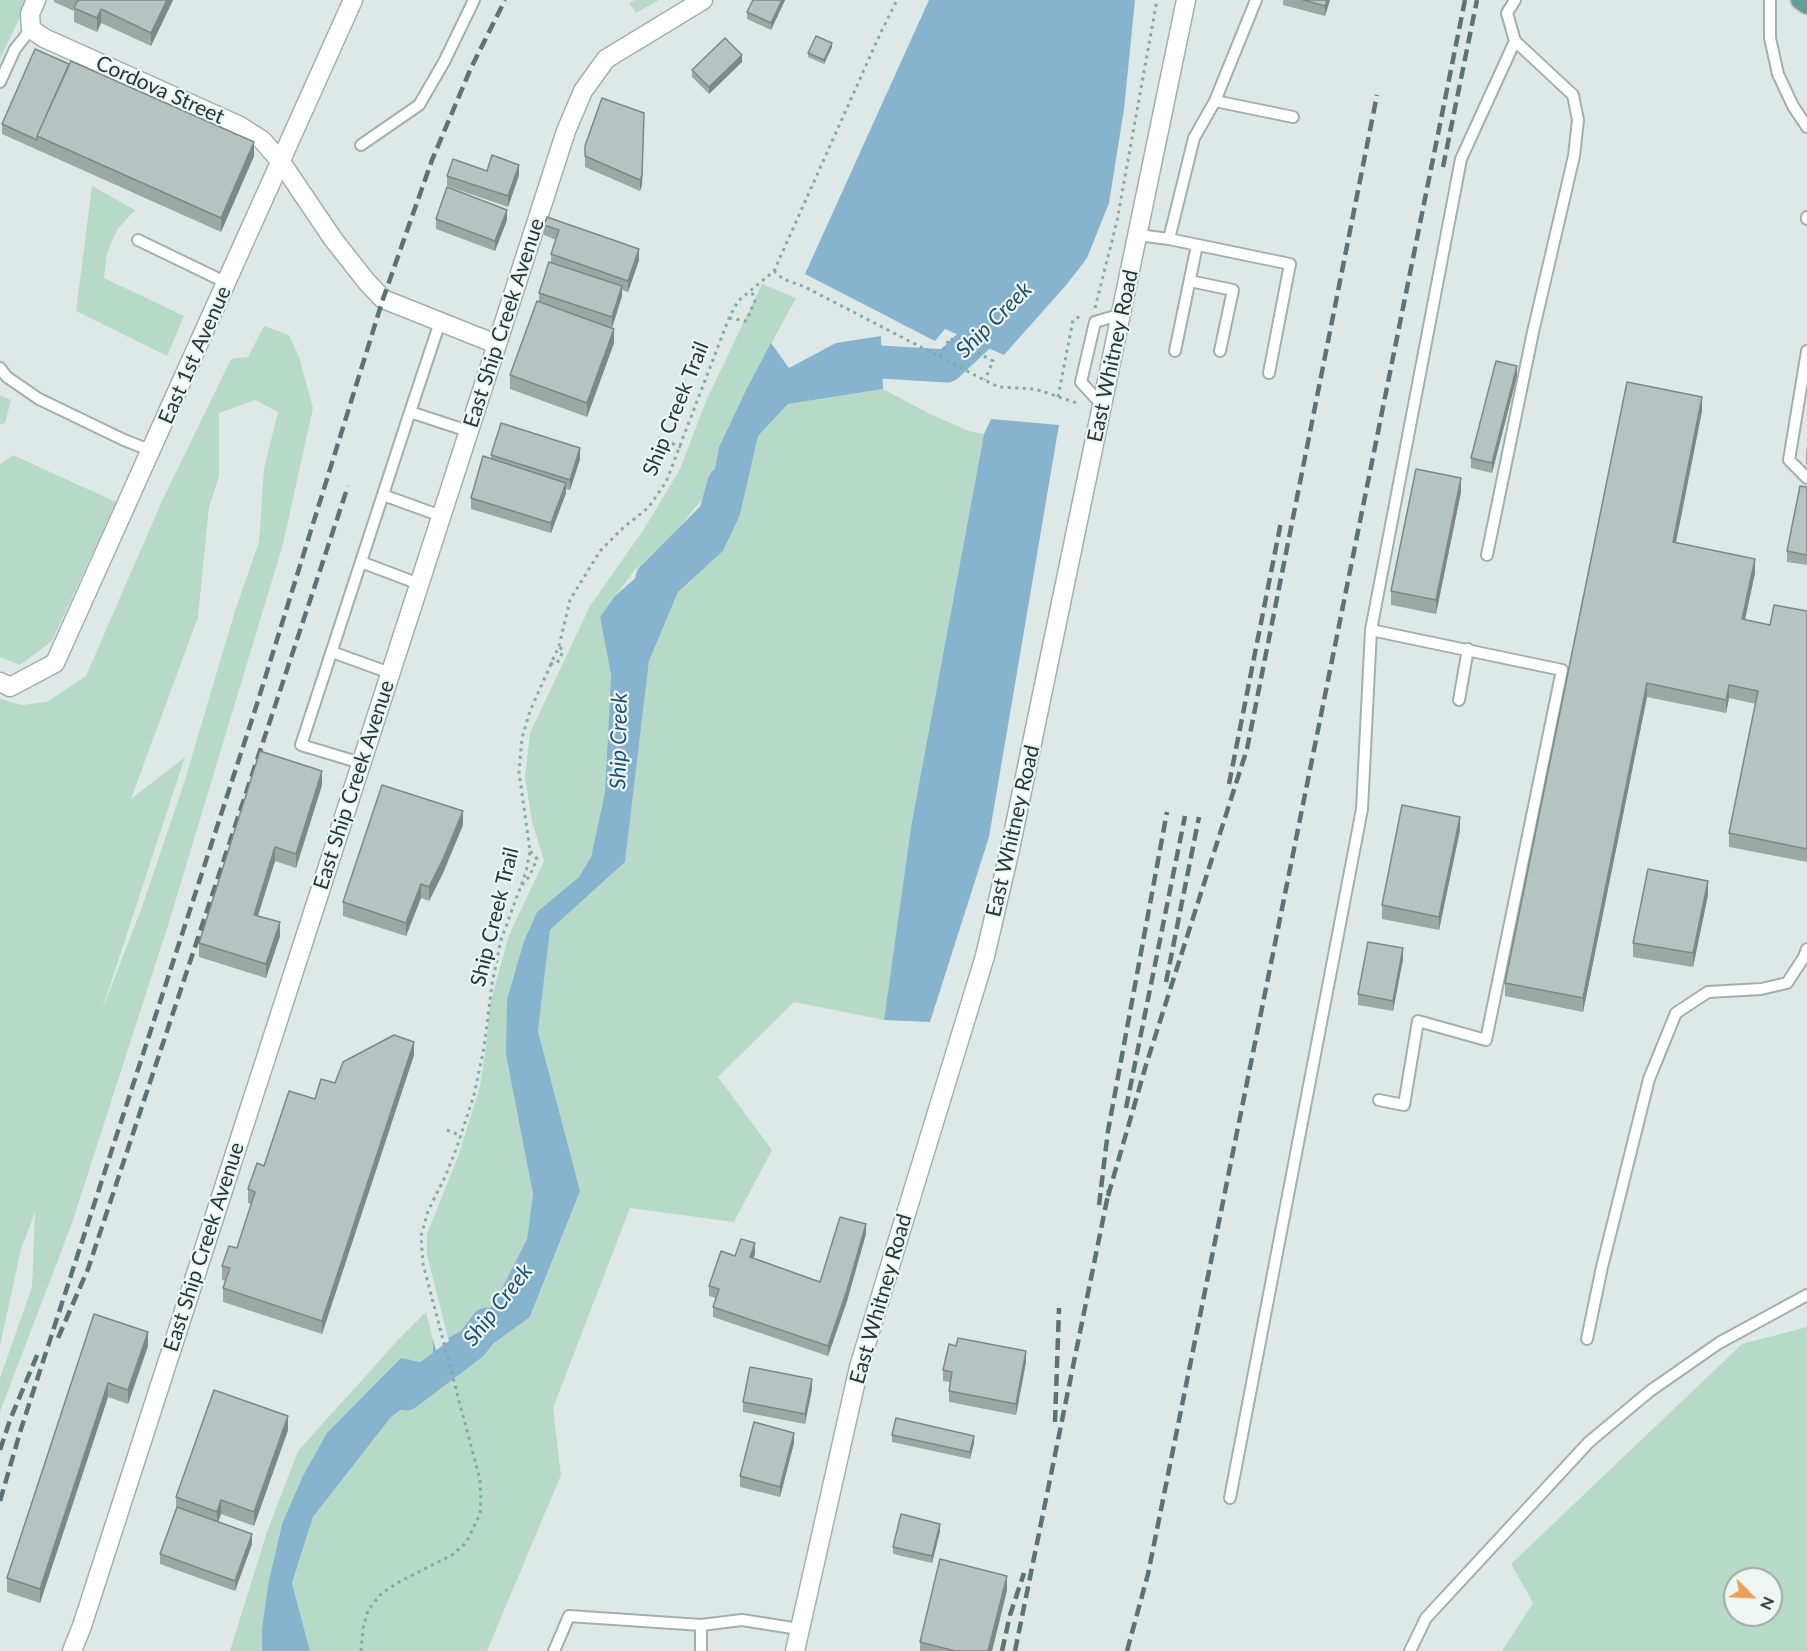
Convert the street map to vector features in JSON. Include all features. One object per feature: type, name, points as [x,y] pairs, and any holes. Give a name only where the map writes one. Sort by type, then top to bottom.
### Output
[{"type":"main road","points":[[1800,0],[1807,5]]},
{"type":"street","points":[[31,29],[30,14],[36,0]]},
{"type":"street","name":"East 1st Avenue","points":[[5,684],[55,663],[353,0]]},
{"type":"street","name":"East Ship Creek Avenue","points":[[72,1651],[566,131],[583,91],[606,59],[703,0]]},
{"type":"street","name":"East Whitney Road","points":[[795,1651],[860,1367],[985,956],[1010,849],[1186,0]]},
{"type":"street","name":"Cordova Street","points":[[31,29],[44,38],[240,126],[261,140],[281,162],[333,239],[383,299],[496,344]]},
{"type":"lane","points":[[361,145],[419,105],[444,62],[474,0]]},
{"type":"lane","points":[[1168,239],[1194,138],[1215,101],[1256,0]]},
{"type":"lane","points":[[1487,555],[1533,332],[1574,156],[1578,120],[1573,94],[1515,41],[1508,13],[1515,0]]},
{"type":"lane","points":[[1770,0],[1770,38],[1778,74],[1793,106],[1807,127]]},
{"type":"lane","points":[[0,82],[15,49],[31,29]]},
{"type":"lane","points":[[1230,1498],[1362,808],[1371,630],[1461,159],[1515,41]]},
{"type":"lane","points":[[1215,101],[1293,117]]},
{"type":"lane","points":[[1138,235],[1290,264],[1269,373]]},
{"type":"lane","points":[[138,240],[227,283]]},
{"type":"lane","points":[[1175,351],[1197,245]]},
{"type":"lane","points":[[1190,281],[1233,290],[1220,351]]},
{"type":"lane","points":[[1102,408],[1082,382],[1095,322],[1122,314]]},
{"type":"lane","points":[[361,762],[301,745],[440,322]]},
{"type":"lane","points":[[1807,351],[1789,460],[1807,478]]},
{"type":"lane","points":[[0,368],[7,377],[39,399],[124,441],[152,451]]},
{"type":"lane","points":[[410,412],[468,431]]},
{"type":"lane","points":[[383,495],[441,516]]},
{"type":"lane","points":[[361,562],[419,584]]},
{"type":"lane","points":[[1371,630],[1562,670],[1486,1040],[1418,1021],[1404,1105],[1379,1100]]},
{"type":"lane","points":[[1459,700],[1468,649]]},
{"type":"lane","points":[[332,652],[390,674]]},
{"type":"lane","points":[[1587,1339],[1602,1267],[1649,1079],[1676,1013],[1708,992],[1761,989],[1787,983],[1807,949]]},
{"type":"lane","points":[[1410,1651],[1426,1618],[1589,1442],[1650,1391],[1719,1343],[1807,1295]]},
{"type":"lane","points":[[554,1651],[569,1616],[701,1625],[742,1620],[799,1629]]},
{"type":"lane","points":[[701,1625],[701,1651]]},
{"type":"path","name":"Ship Creek Trail","points":[[361,1651],[368,1610],[381,1594],[397,1583],[452,1555],[466,1543],[476,1524],[482,1502],[477,1463],[423,1264],[422,1226],[445,1177],[474,1095],[501,940],[521,886],[530,851],[519,772],[522,738],[549,664],[559,646],[570,600],[600,551],[648,508],[666,482],[729,318],[738,301],[774,271],[897,0]]},
{"type":"path","points":[[1058,397],[1073,320],[1095,308],[1117,220],[1157,0]]},
{"type":"path","points":[[774,271],[783,279],[806,287],[999,387],[1035,389],[1102,408]]},
{"type":"path","points":[[729,318],[746,321],[755,302],[751,289]]},
{"type":"path","points":[[940,357],[950,338],[993,361],[985,380]]},
{"type":"path","points":[[658,438],[681,447]]},
{"type":"path","points":[[549,664],[557,663],[561,658],[563,651],[559,646]]},
{"type":"path","points":[[521,886],[530,877],[537,859],[530,851]]},
{"type":"path","points":[[447,1130],[461,1136]]},
{"type":"green space","points":[[0,0],[28,0],[0,59]]},
{"type":"green space","points":[[635,0],[659,0],[636,13],[629,3]]},
{"type":"green space","points":[[92,186],[135,210],[117,230],[107,253],[104,278],[184,316],[167,356],[76,311]]},
{"type":"green space","points":[[762,284],[796,298],[746,390],[719,447],[711,489],[674,533],[634,571],[600,617],[611,675],[605,792],[591,857],[579,877],[537,912],[524,941],[507,999],[525,1148],[533,1194],[527,1239],[495,1302],[477,1322],[448,1338],[427,1255],[427,1234],[459,1154],[480,1086],[490,1004],[509,935],[544,861],[532,821],[525,777],[530,733],[590,606],[644,529],[680,469],[706,401]]},
{"type":"green space","points":[[264,326],[289,335],[299,357],[313,408],[283,544],[170,919],[72,1223],[0,1412],[0,1378],[32,1287],[35,1212],[21,1249],[0,1346],[0,699],[22,705],[47,702],[86,676],[162,501],[231,359],[248,357]],"holes":[[[255,400],[278,412],[264,469],[259,542],[235,611],[184,783],[142,907],[101,1013],[185,757],[131,799],[198,617],[209,507],[219,476],[219,413]]]},
{"type":"green space","points":[[883,389],[930,414],[969,431],[984,434],[911,827],[884,1020],[794,1002],[718,1077],[772,1150],[734,1222],[630,1208],[553,1408],[561,1475],[487,1651],[310,1651],[292,1583],[313,1517],[391,1417],[531,1316],[580,1191],[538,1031],[550,930],[625,862],[649,661],[678,592],[723,551],[740,515],[758,436],[788,404]]},
{"type":"green space","points":[[0,395],[11,400],[5,423],[0,425]]},
{"type":"green space","points":[[13,455],[116,502],[52,641],[20,665],[0,657],[0,464]]},
{"type":"green space","points":[[426,1312],[434,1355],[420,1362],[401,1358],[385,1375],[282,1524],[269,1580],[262,1628],[262,1651],[230,1651],[267,1532],[298,1451]]},
{"type":"green space","points":[[1807,1327],[1807,1651],[1502,1651],[1533,1603],[1511,1564],[1742,1344]]},
{"type":"water","points":[[929,0],[1135,0],[1124,109],[1109,203],[1087,258],[1004,355],[945,329],[935,341],[805,274]]},
{"type":"water","points":[[881,336],[883,389],[788,404],[758,436],[740,515],[723,551],[678,592],[649,661],[625,862],[550,930],[538,1031],[580,1191],[530,1317],[461,1367],[448,1338],[477,1322],[495,1302],[527,1239],[533,1194],[506,1054],[507,999],[524,941],[537,912],[579,877],[591,857],[605,792],[611,675],[600,617],[615,596],[639,575],[707,533],[711,489],[719,447],[771,343],[789,368],[836,343]]},
{"type":"water","points":[[991,419],[1059,425],[989,837],[930,1022],[884,1020],[911,827],[984,434]]},
{"type":"water","points":[[433,1340],[445,1378],[391,1417],[313,1517],[292,1583],[310,1651],[262,1651],[262,1628],[269,1580],[282,1524],[303,1476],[327,1433],[401,1358],[420,1362],[433,1356]]},
{"type":"building","points":[[78,0],[167,0],[151,33],[101,9],[97,18],[74,8]]},
{"type":"building","points":[[753,0],[782,0],[771,23],[747,12]]},
{"type":"building","points":[[1303,0],[1327,0],[1325,6]]},
{"type":"building","points":[[816,36],[832,43],[824,60],[808,53]]},
{"type":"building","points":[[725,38],[742,55],[709,87],[692,70]]},
{"type":"building","points":[[35,49],[69,64],[37,140],[2,124]]},
{"type":"building","points":[[71,61],[254,142],[221,218],[37,136]]},
{"type":"building","points":[[602,98],[644,113],[640,180],[585,156],[585,146]]},
{"type":"building","points":[[492,155],[519,165],[508,196],[447,176],[453,159],[487,171]]},
{"type":"building","points":[[447,187],[507,210],[495,241],[436,219]]},
{"type":"building","points":[[547,217],[639,249],[628,281],[551,254],[559,230],[544,225]]},
{"type":"building","points":[[549,262],[622,286],[612,317],[539,293]]},
{"type":"building","points":[[537,301],[614,329],[587,403],[510,375]]},
{"type":"building","points":[[1496,361],[1517,366],[1492,463],[1471,458]]},
{"type":"building","points":[[1627,382],[1702,397],[1673,542],[1755,559],[1742,619],[1770,625],[1774,605],[1807,611],[1807,849],[1729,833],[1758,691],[1729,685],[1726,700],[1647,683],[1583,998],[1505,983]]},
{"type":"building","points":[[501,423],[580,448],[570,480],[491,455]]},
{"type":"building","points":[[483,456],[566,483],[551,523],[471,498]]},
{"type":"building","points":[[1416,469],[1461,478],[1436,600],[1391,591]]},
{"type":"building","points":[[1800,486],[1807,487],[1807,555],[1787,551]]},
{"type":"building","points":[[260,751],[322,771],[296,854],[275,847],[254,915],[280,922],[266,964],[199,943]]},
{"type":"building","points":[[382,785],[463,811],[429,887],[421,884],[406,923],[343,902]]},
{"type":"building","points":[[1402,805],[1460,817],[1439,917],[1382,905]]},
{"type":"building","points":[[1648,869],[1708,881],[1693,953],[1633,943]]},
{"type":"building","points":[[1368,942],[1403,948],[1393,1001],[1358,994]]},
{"type":"building","points":[[394,1035],[414,1042],[322,1321],[223,1288],[230,1268],[222,1266],[229,1246],[237,1248],[255,1192],[248,1189],[257,1163],[264,1166],[289,1091],[315,1099],[321,1079],[335,1083],[343,1062]]},
{"type":"building","points":[[840,1217],[866,1224],[828,1346],[713,1307],[719,1289],[709,1286],[721,1251],[735,1256],[741,1239],[755,1243],[750,1257],[820,1282]]},
{"type":"building","points":[[94,1314],[148,1332],[128,1390],[108,1383],[40,1589],[7,1578]]},
{"type":"building","points":[[958,1338],[1026,1351],[1016,1404],[949,1391],[952,1372],[943,1370],[949,1344],[956,1346]]},
{"type":"building","points":[[750,1367],[812,1379],[805,1414],[743,1402]]},
{"type":"building","points":[[214,1390],[288,1416],[254,1512],[221,1500],[217,1512],[176,1497]]},
{"type":"building","points":[[896,1418],[974,1436],[970,1452],[892,1435]]},
{"type":"building","points":[[754,1422],[794,1433],[780,1487],[740,1476]]},
{"type":"building","points":[[177,1507],[252,1534],[235,1581],[160,1554]]},
{"type":"building","points":[[901,1514],[940,1524],[932,1556],[893,1547]]},
{"type":"building","points":[[940,1559],[1007,1576],[988,1651],[955,1651],[920,1642]]},
{"type":"waterway","name":"Ship Creek","points":[[839,370],[881,362],[947,366],[1007,310]]},
{"type":"waterway","name":"Ship Creek","points":[[652,578],[715,515],[724,483]]},
{"type":"waterway","name":"Ship Creek","points":[[406,1394],[472,1344],[487,1324]]},
{"type":"railway","points":[[0,1501],[21,1429],[256,707],[383,299],[432,160],[471,68],[505,0]]},
{"type":"railway","points":[[1127,1651],[1148,1574],[1465,0]]},
{"type":"railway","points":[[1443,167],[1477,0]]},
{"type":"railway","points":[[1108,1196],[1146,1065],[1247,749],[1377,95]]},
{"type":"railway","points":[[58,1338],[88,1269],[348,486]]},
{"type":"railway","points":[[1229,784],[1281,522]]},
{"type":"railway","points":[[1099,1205],[1108,1131],[1167,812]]},
{"type":"railway","points":[[1126,1108],[1185,816]]},
{"type":"railway","points":[[1166,982],[1199,817]]},
{"type":"railway","points":[[1015,1651],[1109,1190]]},
{"type":"railway","points":[[1055,1422],[1059,1308]]},
{"type":"railway","points":[[0,1450],[38,1353]]},
{"type":"railway","points":[[1002,1651],[1010,1615],[1024,1573]]}]
